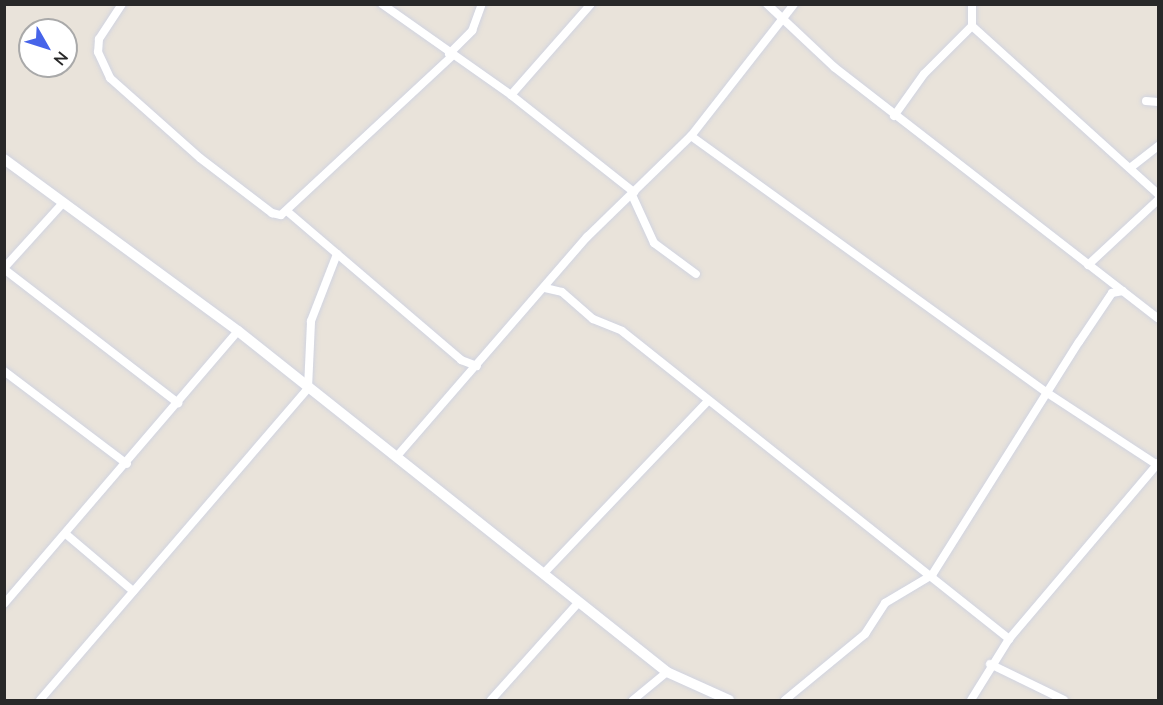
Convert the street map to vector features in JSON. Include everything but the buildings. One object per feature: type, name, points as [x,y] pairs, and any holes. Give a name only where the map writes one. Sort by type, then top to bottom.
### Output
[{"type":"street","points":[[122,4],[99,39],[98,52],[110,78],[249,197],[272,213],[288,212],[450,55],[472,31],[482,4]]},
{"type":"street","points":[[382,4],[450,55],[511,95],[633,193],[654,243],[696,274]]},
{"type":"street","points":[[511,95],[591,4]]},
{"type":"street","points":[[767,4],[834,68],[1158,318]]},
{"type":"street","points":[[398,455],[587,237],[691,136],[782,16],[794,4]]},
{"type":"street","points":[[894,116],[924,74],[972,26],[972,4]]},
{"type":"street","points":[[972,26],[1158,194]]},
{"type":"street","points":[[1146,101],[1158,102]]},
{"type":"street","points":[[691,136],[1046,392],[1158,464],[1008,639],[990,664],[970,700]]},
{"type":"street","points":[[1130,168],[1158,146]]},
{"type":"street","points":[[4,159],[237,331],[308,388],[398,455],[667,672],[729,700]]},
{"type":"street","points":[[1089,265],[1158,200]]},
{"type":"street","points":[[63,204],[4,269],[178,403]]},
{"type":"street","points":[[288,212],[461,360],[477,366]]},
{"type":"street","points":[[40,700],[308,388],[311,321],[337,254]]},
{"type":"street","points":[[545,288],[562,292],[593,319],[622,331],[708,401],[932,575],[1008,639]]},
{"type":"street","points":[[785,700],[865,634],[885,603],[932,575],[1046,392],[1106,301],[1113,293],[1123,291]]},
{"type":"street","points":[[4,604],[67,535],[237,331]]},
{"type":"street","points":[[4,370],[127,464]]},
{"type":"street","points":[[544,573],[708,401]]},
{"type":"street","points":[[67,535],[134,591]]},
{"type":"street","points":[[491,700],[579,602]]},
{"type":"street","points":[[990,664],[1064,700]]},
{"type":"street","points":[[633,700],[667,672]]}]
